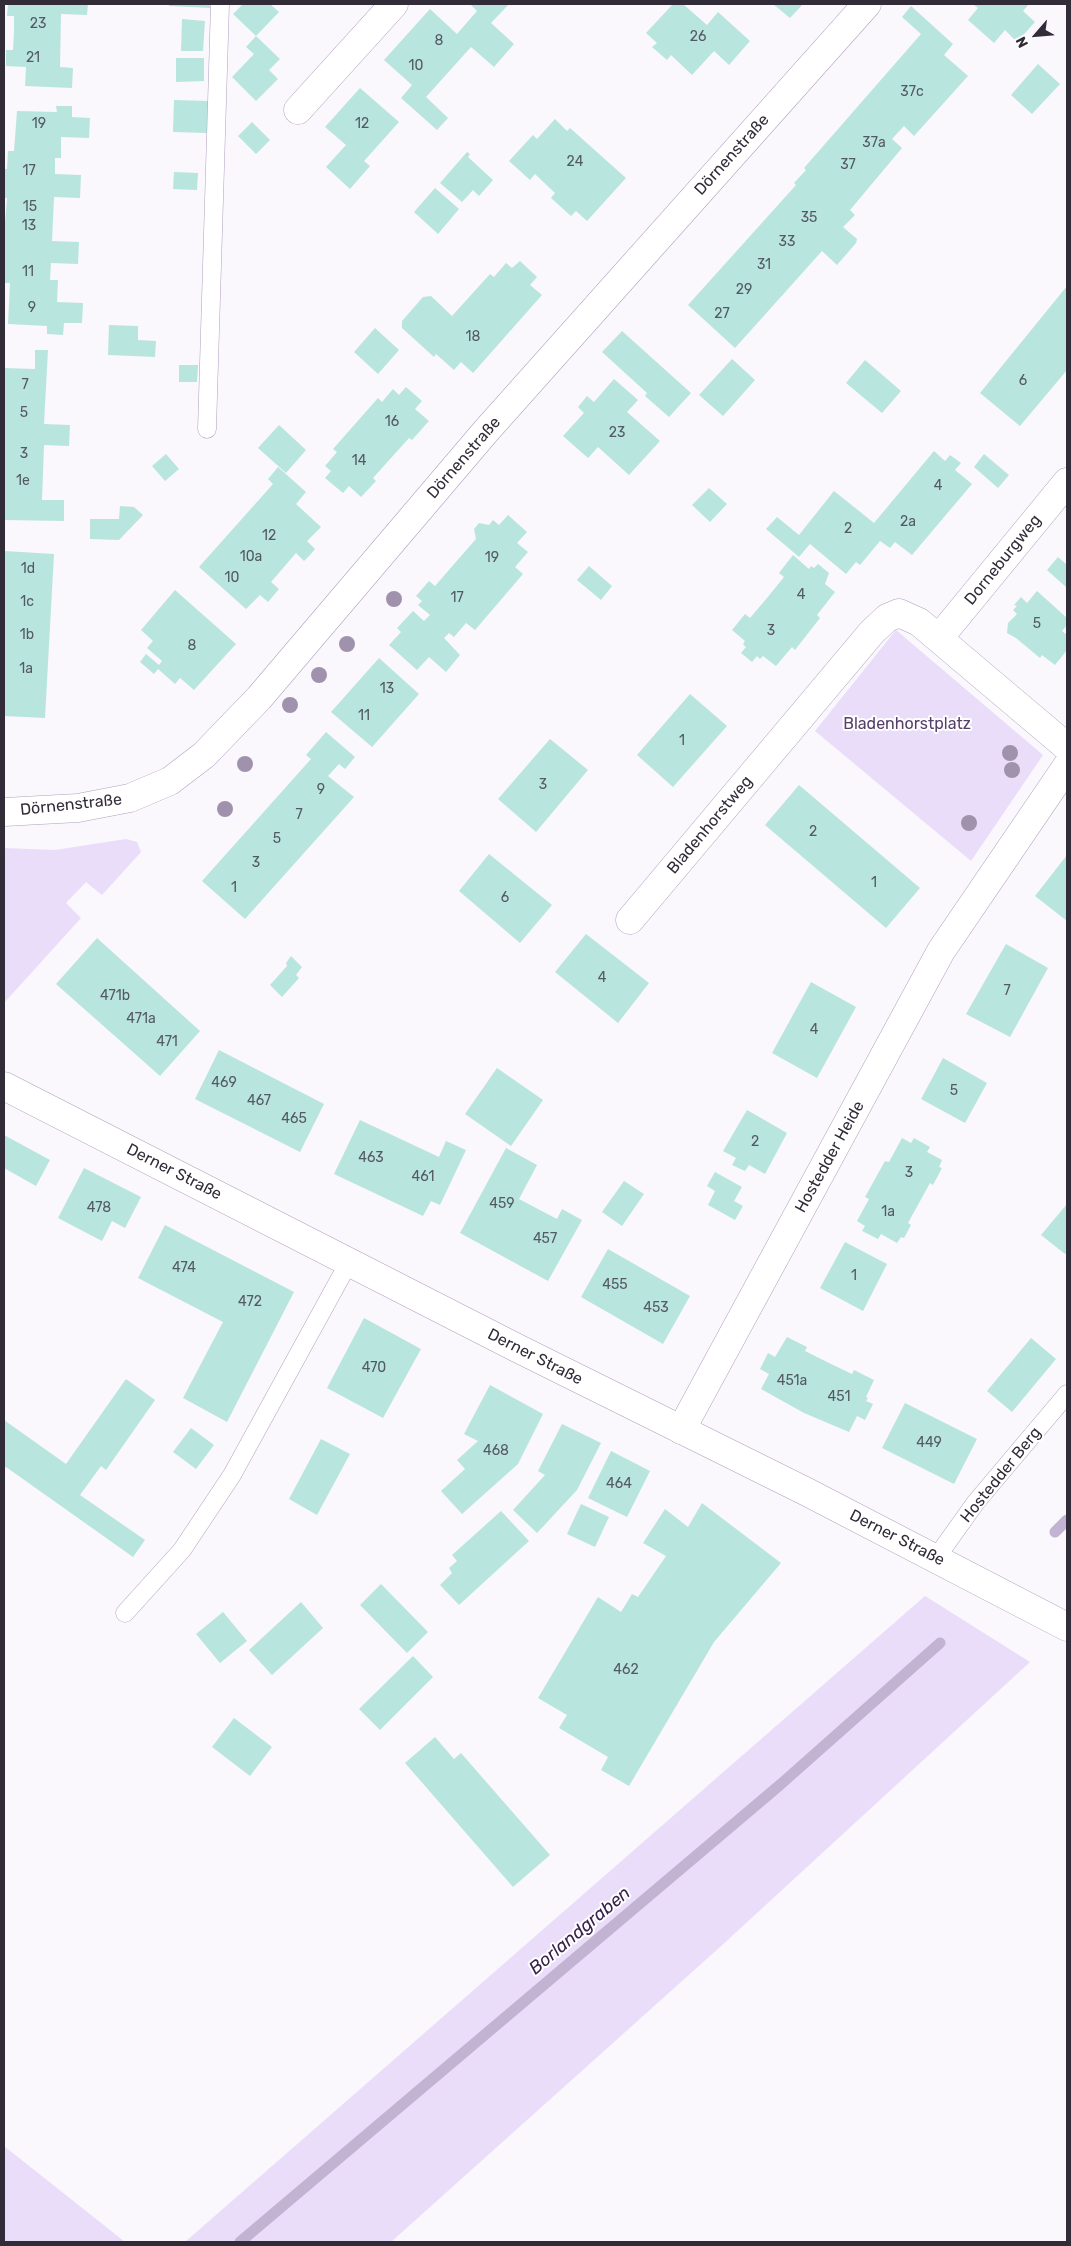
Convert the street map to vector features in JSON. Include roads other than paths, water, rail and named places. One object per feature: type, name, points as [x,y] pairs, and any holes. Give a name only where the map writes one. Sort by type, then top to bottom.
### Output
[{"type":"street","points":[[298,110],[394,4]]},
{"type":"street","name":"Dörnenstraße","points":[[4,812],[78,808],[130,798],[170,781],[204,755],[259,698],[486,431],[867,4]]},
{"type":"street","name":"Dorneburgweg","points":[[939,638],[1067,482]]},
{"type":"street","name":"Bladenhorstweg","points":[[630,920],[872,632],[887,618],[900,612],[919,622],[939,638]]},
{"type":"street","points":[[939,638],[1067,747]]},
{"type":"street","name":"Hostedder Heide","points":[[681,1430],[941,951],[1067,766]]},
{"type":"street","name":"Derner Straße","points":[[4,1086],[1067,1626]]},
{"type":"lane","points":[[207,429],[220,4]]},
{"type":"lane","points":[[125,1613],[182,1550],[232,1475],[349,1262]]},
{"type":"lane","name":"Hostedder Berg","points":[[936,1558],[976,1502],[1067,1394]]},
{"type":"waterway","name":"Borlandgraben","points":[[1055,1532],[1067,1520]]},
{"type":"waterway","name":"Borlandgraben","points":[[240,2242],[781,1784],[940,1643]]},
{"type":"park label","name":"Bladenhorstplatz","points":[[907,724]]}]
